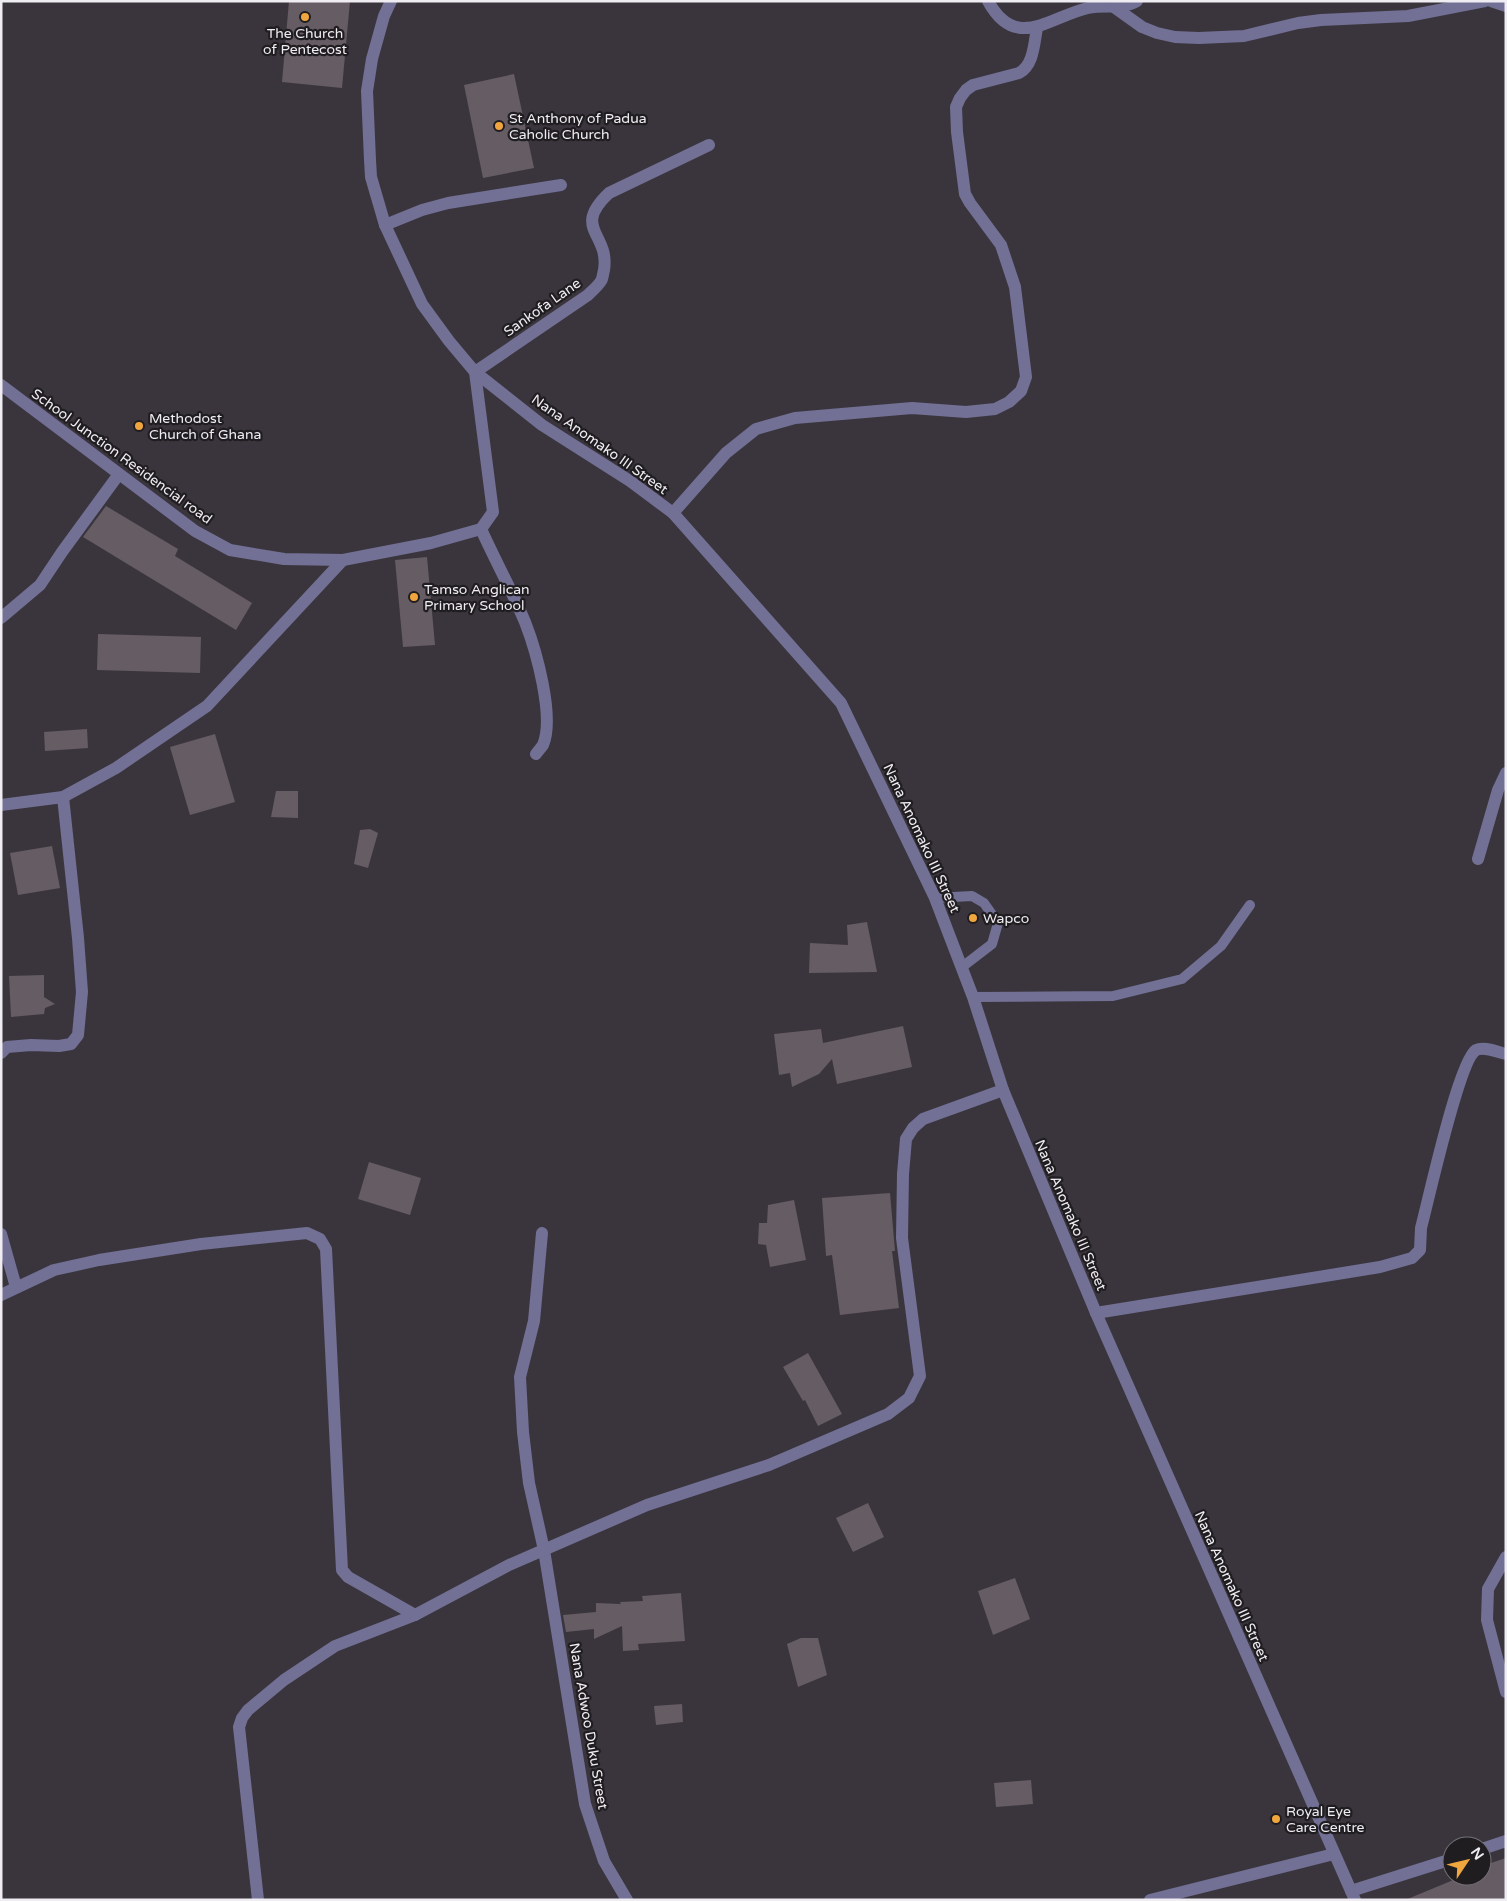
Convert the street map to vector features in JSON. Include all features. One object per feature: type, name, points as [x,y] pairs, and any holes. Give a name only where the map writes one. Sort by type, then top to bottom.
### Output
[{"type":"street","name":"Nana Anomako III Street","points":[[391,1],[384,16],[372,60],[367,91],[371,177],[385,225],[422,304],[475,372],[542,425],[630,481],[673,513],[840,703],[935,898],[973,997],[1002,1090],[1096,1313],[1353,1896]]},
{"type":"street","points":[[988,1],[996,15],[1005,23],[1018,27],[1037,28],[1070,7],[1095,6],[1114,8],[1137,1]]},
{"type":"street","points":[[1114,8],[1142,27],[1157,33],[1174,37],[1199,38],[1244,36],[1298,23],[1322,20],[1408,16],[1494,3]]},
{"type":"street","points":[[673,513],[726,453],[756,429],[795,418],[912,408],[966,412],[995,409],[1009,402],[1021,391],[1026,377],[1015,286],[1001,245],[965,194],[957,132],[956,107],[966,90],[973,85],[1024,71],[1031,56],[1037,28]]},
{"type":"street","name":"Sankofa Lane","points":[[475,372],[588,295],[602,280],[606,258],[602,246],[593,231],[592,215],[596,205],[609,193],[709,146]]},
{"type":"street","points":[[385,225],[422,210],[448,203],[561,184]]},
{"type":"street","points":[[475,372],[493,512],[480,529],[526,623],[542,681],[546,714],[544,739],[542,747],[536,754]]},
{"type":"street","name":"School Junction Residencial road","points":[[1,385],[195,531],[230,550],[284,560],[343,560],[431,543],[480,529]]},
{"type":"street","points":[[1,618],[40,585],[119,474]]},
{"type":"street","points":[[1,805],[62,797],[116,768],[207,706],[343,560]]},
{"type":"street","points":[[1478,859],[1498,790],[1506,773]]},
{"type":"street","points":[[1,1053],[7,1046],[59,1046],[71,1044],[78,1035],[82,992],[78,938],[62,797]]},
{"type":"street","points":[[1096,1313],[1380,1267],[1412,1258],[1420,1250],[1421,1228],[1458,1086],[1470,1057],[1476,1050],[1485,1048],[1506,1054]]},
{"type":"street","points":[[258,1900],[239,1727],[242,1718],[248,1710],[284,1680],[335,1646],[415,1615],[544,1550],[647,1505],[769,1465],[888,1414],[909,1398],[920,1376],[902,1238],[903,1174],[906,1139],[913,1128],[923,1119],[1002,1090]]},
{"type":"street","points":[[1,1295],[54,1270],[99,1260],[201,1244],[307,1233],[320,1239],[326,1249],[342,1570],[348,1578],[415,1615]]},
{"type":"street","name":"Nana Adwoo Duku Street","points":[[542,1233],[534,1321],[520,1377],[523,1432],[529,1483],[544,1550],[585,1804],[604,1861],[627,1900]]},
{"type":"street","points":[[1,1234],[16,1287]]},
{"type":"street","points":[[1506,1557],[1488,1589],[1487,1620],[1506,1692]]},
{"type":"street","points":[[1492,1846],[1506,1841]]},
{"type":"street","points":[[1150,1900],[1334,1854]]},
{"type":"street","points":[[1353,1896],[1442,1863]]},
{"type":"lane","points":[[935,898],[972,896],[984,903],[998,923],[992,944],[962,967]]},
{"type":"lane","points":[[973,997],[1113,996],[1182,979],[1221,946],[1250,905]]},
{"type":"building","points":[[289,1],[350,1],[342,88],[282,82]]},
{"type":"building","name":"St Anthony of Padua Caholic Church","points":[[514,74],[534,168],[483,178],[464,85]]},
{"type":"building","points":[[106,506],[178,549],[175,556],[252,603],[236,630],[83,537]]},
{"type":"building","points":[[427,557],[435,645],[403,647],[395,560]]},
{"type":"building","points":[[98,634],[201,637],[200,673],[97,670]]},
{"type":"building","points":[[87,729],[88,748],[45,751],[44,732]]},
{"type":"building","points":[[215,734],[235,802],[190,815],[170,747]]},
{"type":"building","points":[[276,791],[298,791],[298,818],[271,817]]},
{"type":"building","points":[[370,829],[378,833],[368,868],[354,864],[360,830]]},
{"type":"building","points":[[52,846],[60,888],[18,895],[10,853]]},
{"type":"building","points":[[867,922],[877,972],[809,973],[810,943],[848,945],[847,925]]},
{"type":"building","points":[[44,975],[44,997],[55,1004],[45,1008],[44,1014],[11,1017],[9,976]]},
{"type":"building","points":[[903,1026],[912,1067],[837,1084],[832,1059],[819,1074],[792,1087],[790,1073],[779,1075],[774,1034],[821,1029],[823,1043]]},
{"type":"building","points":[[369,1162],[421,1178],[410,1215],[358,1199]]},
{"type":"building","points":[[890,1193],[895,1251],[892,1251],[899,1308],[840,1315],[832,1255],[826,1256],[822,1198]]},
{"type":"building","points":[[794,1200],[806,1260],[770,1267],[766,1245],[758,1244],[759,1223],[767,1223],[768,1205]]},
{"type":"building","points":[[808,1353],[842,1414],[818,1426],[805,1400],[803,1401],[783,1367]]},
{"type":"building","points":[[868,1503],[884,1537],[853,1552],[836,1518]]},
{"type":"building","points":[[1015,1578],[1030,1619],[993,1635],[978,1591]]},
{"type":"building","points":[[681,1593],[685,1641],[638,1644],[639,1650],[623,1651],[622,1626],[594,1639],[594,1629],[566,1632],[563,1615],[596,1612],[596,1603],[621,1604],[620,1602],[643,1601],[642,1596]]},
{"type":"building","points":[[801,1638],[818,1638],[827,1675],[798,1687],[787,1644]]},
{"type":"building","points":[[682,1704],[683,1722],[656,1725],[654,1706]]},
{"type":"building","points":[[1031,1780],[1033,1804],[996,1807],[994,1783]]},
{"type":"building","points":[[1506,1858],[1506,1900],[1405,1900],[1442,1885],[1492,1886],[1492,1863]]},
{"type":"place","name":"The Church of Pentecost","points":[[305,17]]},
{"type":"place","name":"St Anthony of Padua Caholic Church","points":[[499,126]]},
{"type":"place","name":"Methodost Church of Ghana","points":[[139,426]]},
{"type":"place","name":"Tamso Anglican Primary School","points":[[414,597]]},
{"type":"place","name":"Wapco","points":[[973,918]]},
{"type":"place","name":"Royal Eye Care Centre","points":[[1276,1819]]}]
